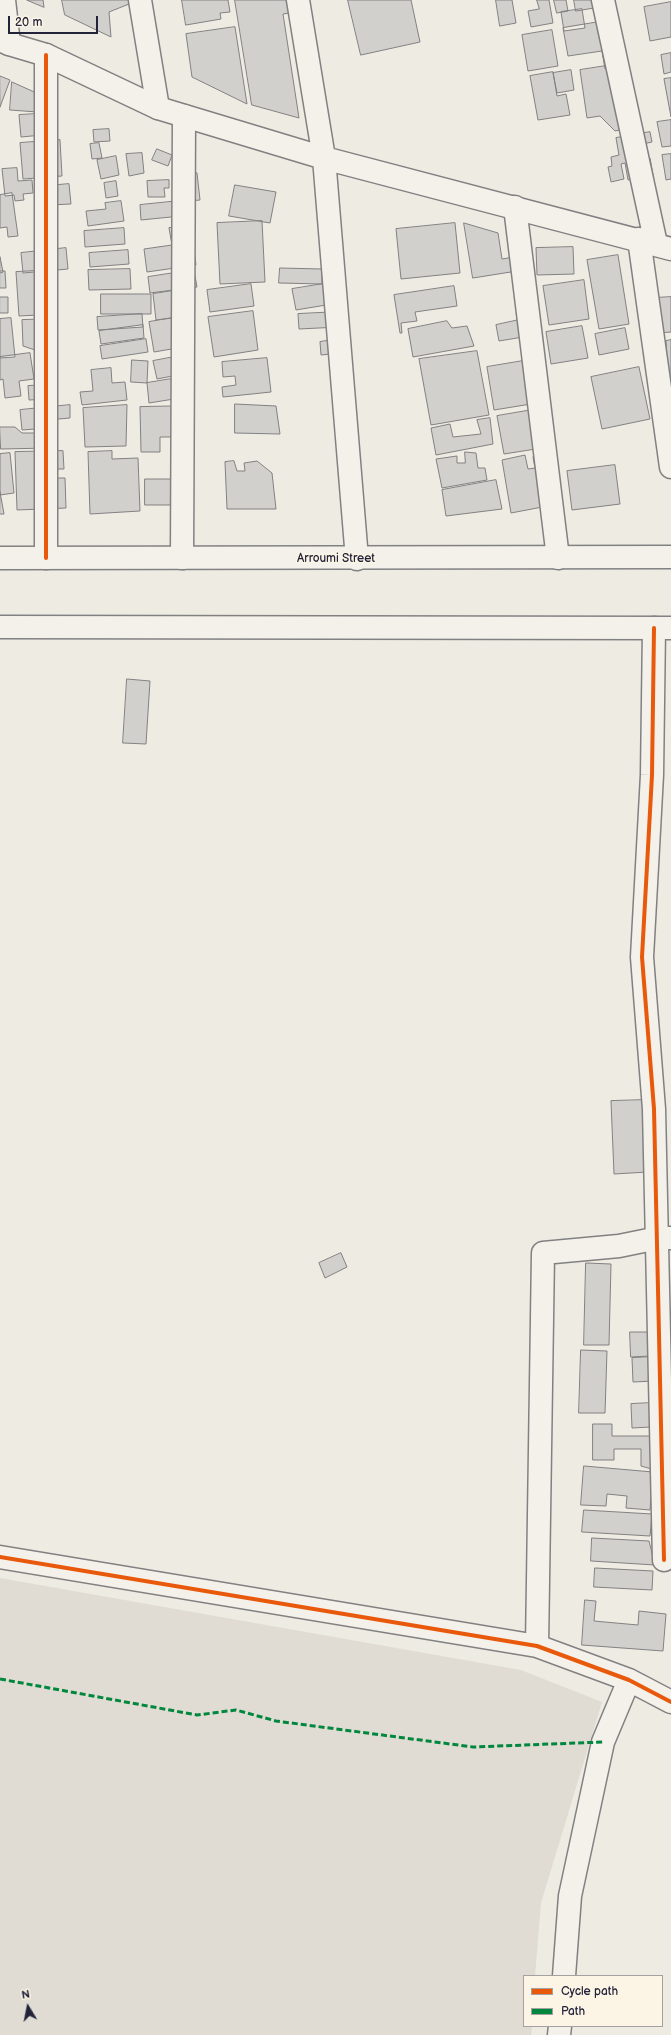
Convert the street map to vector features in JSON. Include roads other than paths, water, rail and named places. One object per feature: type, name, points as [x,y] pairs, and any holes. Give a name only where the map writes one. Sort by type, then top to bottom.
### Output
[{"type":"street","points":[[4,0],[4,42],[46,55],[158,108],[324,158],[655,244]]},
{"type":"street","points":[[140,0],[158,108]]},
{"type":"street","points":[[298,0],[324,158],[357,559]]},
{"type":"street","points":[[603,0],[655,244],[671,467]]},
{"type":"street","points":[[46,55],[46,558]]},
{"type":"street","points":[[182,558],[184,116]]},
{"type":"street","points":[[515,207],[558,558]]},
{"type":"street","name":"Arroumi Street","points":[[0,558],[357,559],[671,557]]},
{"type":"street","points":[[0,627],[662,628],[642,957],[664,1238],[664,1560]]},
{"type":"street","points":[[537,1646],[543,1253],[619,1246],[664,1238]]},
{"type":"street","points":[[0,1557],[537,1646],[629,1680],[671,1702]]},
{"type":"street","points":[[564,1975],[570,1896],[602,1742],[629,1680]]}]
